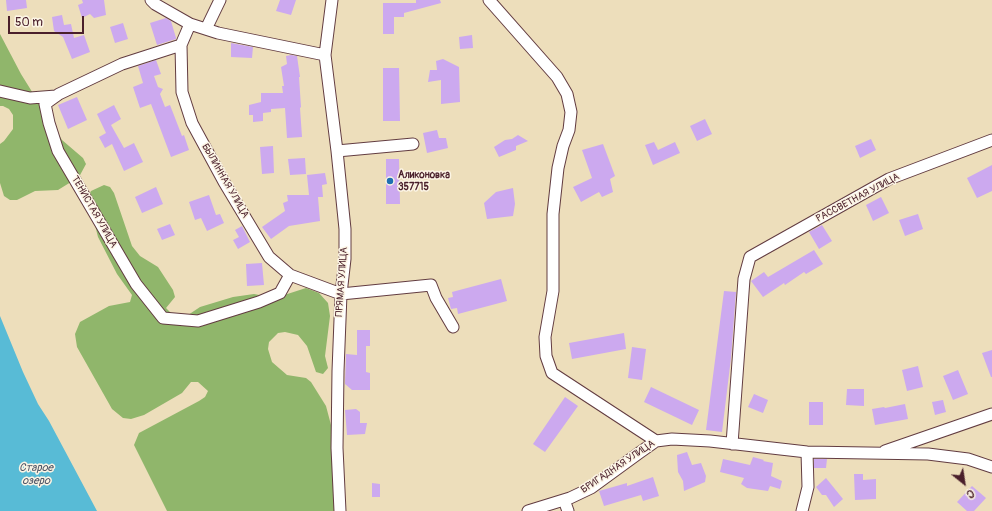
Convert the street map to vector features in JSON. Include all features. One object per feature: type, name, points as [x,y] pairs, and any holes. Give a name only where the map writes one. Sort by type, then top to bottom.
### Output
[{"type":"street","points":[[151,0],[155,4],[190,24],[218,33],[325,55]]},
{"type":"street","points":[[206,29],[220,0]]},
{"type":"street","name":"ПРЯМАЯ УЛИЦА","points":[[332,0],[325,55],[345,229],[345,259],[341,294],[338,371],[337,441],[340,511]]},
{"type":"street","points":[[488,0],[557,77],[567,94],[571,112],[569,130],[563,146],[558,168],[553,214],[553,291],[545,337],[546,356],[552,373],[656,441]]},
{"type":"street","name":"БЫЛИННАЯ УЛИЦА","points":[[190,24],[180,45],[182,92],[192,123],[224,182],[269,257],[290,275],[341,294]]},
{"type":"street","name":"ТЕНИСТАЯ УЛИЦА","points":[[180,45],[122,64],[58,94],[45,104],[49,123],[58,151],[136,284],[163,318],[198,321],[259,302],[280,293],[290,275]]},
{"type":"street","points":[[0,91],[30,98],[56,96]]},
{"type":"street","name":"РАССВЕТНАЯ УЛИЦА","points":[[732,444],[744,278],[750,257],[889,179],[992,140]]},
{"type":"street","points":[[337,152],[413,144]]},
{"type":"street","points":[[341,294],[431,285],[436,298],[453,327]]},
{"type":"street","name":"БРИГАДНАЯ УЛИЦА","points":[[877,454],[992,414]]},
{"type":"street","name":"БРИГАДНАЯ УЛИЦА","points":[[528,511],[570,498],[591,488],[656,441],[672,439],[807,452],[928,454],[968,459],[992,467]]},
{"type":"street","points":[[802,511],[808,487],[807,452]]},
{"type":"street","points":[[564,500],[568,511]]},
{"type":"green space","points":[[0,34],[21,74],[62,140],[83,158],[86,164],[79,177],[58,190],[35,191],[17,200],[10,200],[4,196],[0,183],[0,144],[13,129],[13,115],[9,109],[0,106]]},
{"type":"green space","points":[[104,185],[110,187],[114,193],[132,246],[140,256],[158,267],[173,290],[175,297],[166,308],[171,313],[182,319],[200,307],[233,297],[254,294],[275,298],[306,288],[319,293],[328,303],[330,316],[325,356],[328,368],[323,374],[316,372],[307,346],[298,335],[285,332],[278,333],[269,342],[268,349],[272,362],[287,375],[306,378],[311,382],[326,406],[331,425],[335,511],[167,511],[134,445],[139,433],[199,401],[205,397],[208,391],[198,382],[191,382],[182,393],[144,415],[131,419],[123,418],[112,409],[77,347],[75,334],[80,322],[109,306],[130,302],[132,295],[117,274],[98,237],[88,197],[91,191]]},
{"type":"water","name":"Старое озеро","points":[[0,316],[38,404],[49,421],[97,511],[0,511]]},
{"type":"building","points":[[6,0],[26,0],[27,8],[7,11]]},
{"type":"building","points":[[82,0],[104,0],[106,15],[94,18],[90,14],[82,18],[78,5],[83,3]]},
{"type":"building","points":[[280,0],[296,0],[291,15],[276,11]]},
{"type":"building","points":[[416,0],[440,0],[441,3],[404,13],[404,17],[394,17],[394,34],[383,34],[383,3],[416,3]]},
{"type":"building","points":[[62,15],[64,25],[71,24],[74,38],[84,35],[90,52],[72,59],[63,37],[54,31],[52,17]]},
{"type":"building","points":[[166,18],[171,21],[176,39],[157,45],[150,23]]},
{"type":"building","points":[[123,23],[128,39],[115,43],[110,27]]},
{"type":"building","points":[[472,35],[473,48],[460,49],[459,37]]},
{"type":"building","points":[[231,43],[253,47],[252,58],[231,57]]},
{"type":"building","points":[[286,56],[297,56],[300,77],[302,137],[287,138],[285,108],[271,109],[271,112],[263,113],[263,121],[253,122],[253,115],[249,115],[249,105],[261,102],[261,93],[283,93],[282,86],[284,86],[281,67],[287,64]]},
{"type":"building","points":[[443,59],[459,67],[460,102],[441,104],[441,80],[428,82],[430,70],[437,70],[436,61]]},
{"type":"building","points":[[156,60],[161,74],[154,76],[158,87],[163,89],[160,94],[165,107],[170,105],[182,136],[184,135],[189,150],[171,157],[151,104],[140,108],[133,87],[143,83],[138,66]]},
{"type":"building","points":[[383,68],[399,68],[400,121],[383,121]]},
{"type":"building","points":[[77,97],[87,120],[68,129],[58,105]]},
{"type":"building","points":[[114,105],[121,119],[111,125],[124,148],[134,143],[143,162],[124,171],[112,144],[105,148],[99,137],[106,133],[97,114]]},
{"type":"building","points":[[705,119],[712,134],[697,141],[690,126]]},
{"type":"building","points":[[437,130],[439,138],[446,138],[448,148],[427,153],[423,133]]},
{"type":"building","points":[[518,135],[528,141],[516,146],[516,150],[499,157],[494,147],[505,140],[512,139]]},
{"type":"building","points":[[871,139],[876,150],[860,158],[855,146]]},
{"type":"building","points":[[654,142],[658,150],[675,142],[680,153],[653,165],[645,145]]},
{"type":"building","points":[[603,144],[615,176],[610,179],[613,192],[602,197],[599,192],[581,202],[573,187],[592,178],[582,150]]},
{"type":"building","points":[[273,146],[274,173],[262,174],[260,147]]},
{"type":"building","points":[[305,158],[306,174],[290,175],[288,159]]},
{"type":"building","points":[[386,159],[399,159],[400,204],[386,204]]},
{"type":"building","points":[[992,165],[992,191],[977,198],[967,178]]},
{"type":"building","points":[[325,173],[327,184],[322,185],[323,197],[318,197],[320,221],[289,226],[271,239],[262,227],[285,211],[283,203],[288,201],[287,195],[309,195],[307,175]]},
{"type":"building","points":[[156,187],[163,204],[142,213],[135,197]]},
{"type":"building","points":[[513,188],[515,204],[513,216],[487,219],[484,203],[496,192]]},
{"type":"building","points":[[209,195],[216,215],[220,214],[224,223],[207,231],[201,218],[195,220],[189,202]]},
{"type":"building","points":[[881,197],[889,213],[873,221],[866,205]]},
{"type":"building","points":[[918,214],[923,229],[905,236],[899,220]]},
{"type":"building","points":[[170,224],[175,235],[162,240],[157,229]]},
{"type":"building","points":[[822,225],[832,241],[819,249],[809,232]]},
{"type":"building","points":[[242,226],[250,242],[238,249],[233,240],[239,237],[235,230]]},
{"type":"building","points":[[814,250],[823,264],[806,274],[804,272],[785,285],[784,283],[763,297],[751,281],[764,272],[768,277]]},
{"type":"building","points":[[262,263],[264,285],[247,286],[246,264]]},
{"type":"building","points":[[501,279],[507,301],[458,314],[457,308],[451,309],[448,298],[453,297],[452,292]]},
{"type":"building","points":[[724,291],[736,292],[731,358],[722,432],[706,430]]},
{"type":"building","points":[[357,330],[370,330],[370,346],[366,346],[366,372],[370,373],[370,390],[352,390],[345,384],[346,354],[357,355]]},
{"type":"building","points":[[624,333],[626,349],[572,359],[569,343]]},
{"type":"building","points":[[632,347],[646,349],[642,380],[628,378]]},
{"type":"building","points":[[992,350],[992,377],[991,377],[982,353]]},
{"type":"building","points":[[918,366],[923,387],[907,391],[902,370]]},
{"type":"building","points":[[958,370],[968,394],[953,400],[943,376]]},
{"type":"building","points":[[651,387],[699,410],[692,425],[644,402]]},
{"type":"building","points":[[847,389],[864,389],[864,406],[846,405]]},
{"type":"building","points":[[754,394],[768,400],[763,413],[748,407]]},
{"type":"building","points":[[565,397],[578,406],[545,452],[533,444]]},
{"type":"building","points":[[943,400],[946,412],[935,415],[932,402]]},
{"type":"building","points":[[809,402],[823,402],[823,425],[809,425]]},
{"type":"building","points":[[905,404],[908,419],[875,425],[872,409]]},
{"type":"building","points":[[356,409],[360,412],[360,423],[367,423],[365,434],[347,435],[345,410]]},
{"type":"building","points":[[687,452],[692,465],[701,463],[706,476],[705,482],[684,491],[683,481],[678,472],[677,455]]},
{"type":"building","points":[[753,457],[773,463],[771,476],[782,481],[780,489],[770,486],[768,491],[747,488],[741,484],[744,478],[720,472],[723,459],[750,465]]},
{"type":"building","points":[[814,459],[827,459],[826,468],[814,468]]},
{"type":"building","points":[[854,474],[863,474],[863,480],[876,479],[876,499],[855,500]]},
{"type":"building","points":[[653,477],[659,496],[643,501],[641,495],[604,506],[599,491],[627,483],[627,486]]},
{"type":"building","points":[[826,478],[843,499],[834,507],[826,495],[822,495],[816,487]]},
{"type":"building","points":[[372,483],[380,484],[380,497],[372,497]]},
{"type":"building","points":[[972,486],[986,498],[974,511],[967,511],[957,502]]},
{"type":"place","name":"Аликоновка 357715","points":[[390,181]]}]
